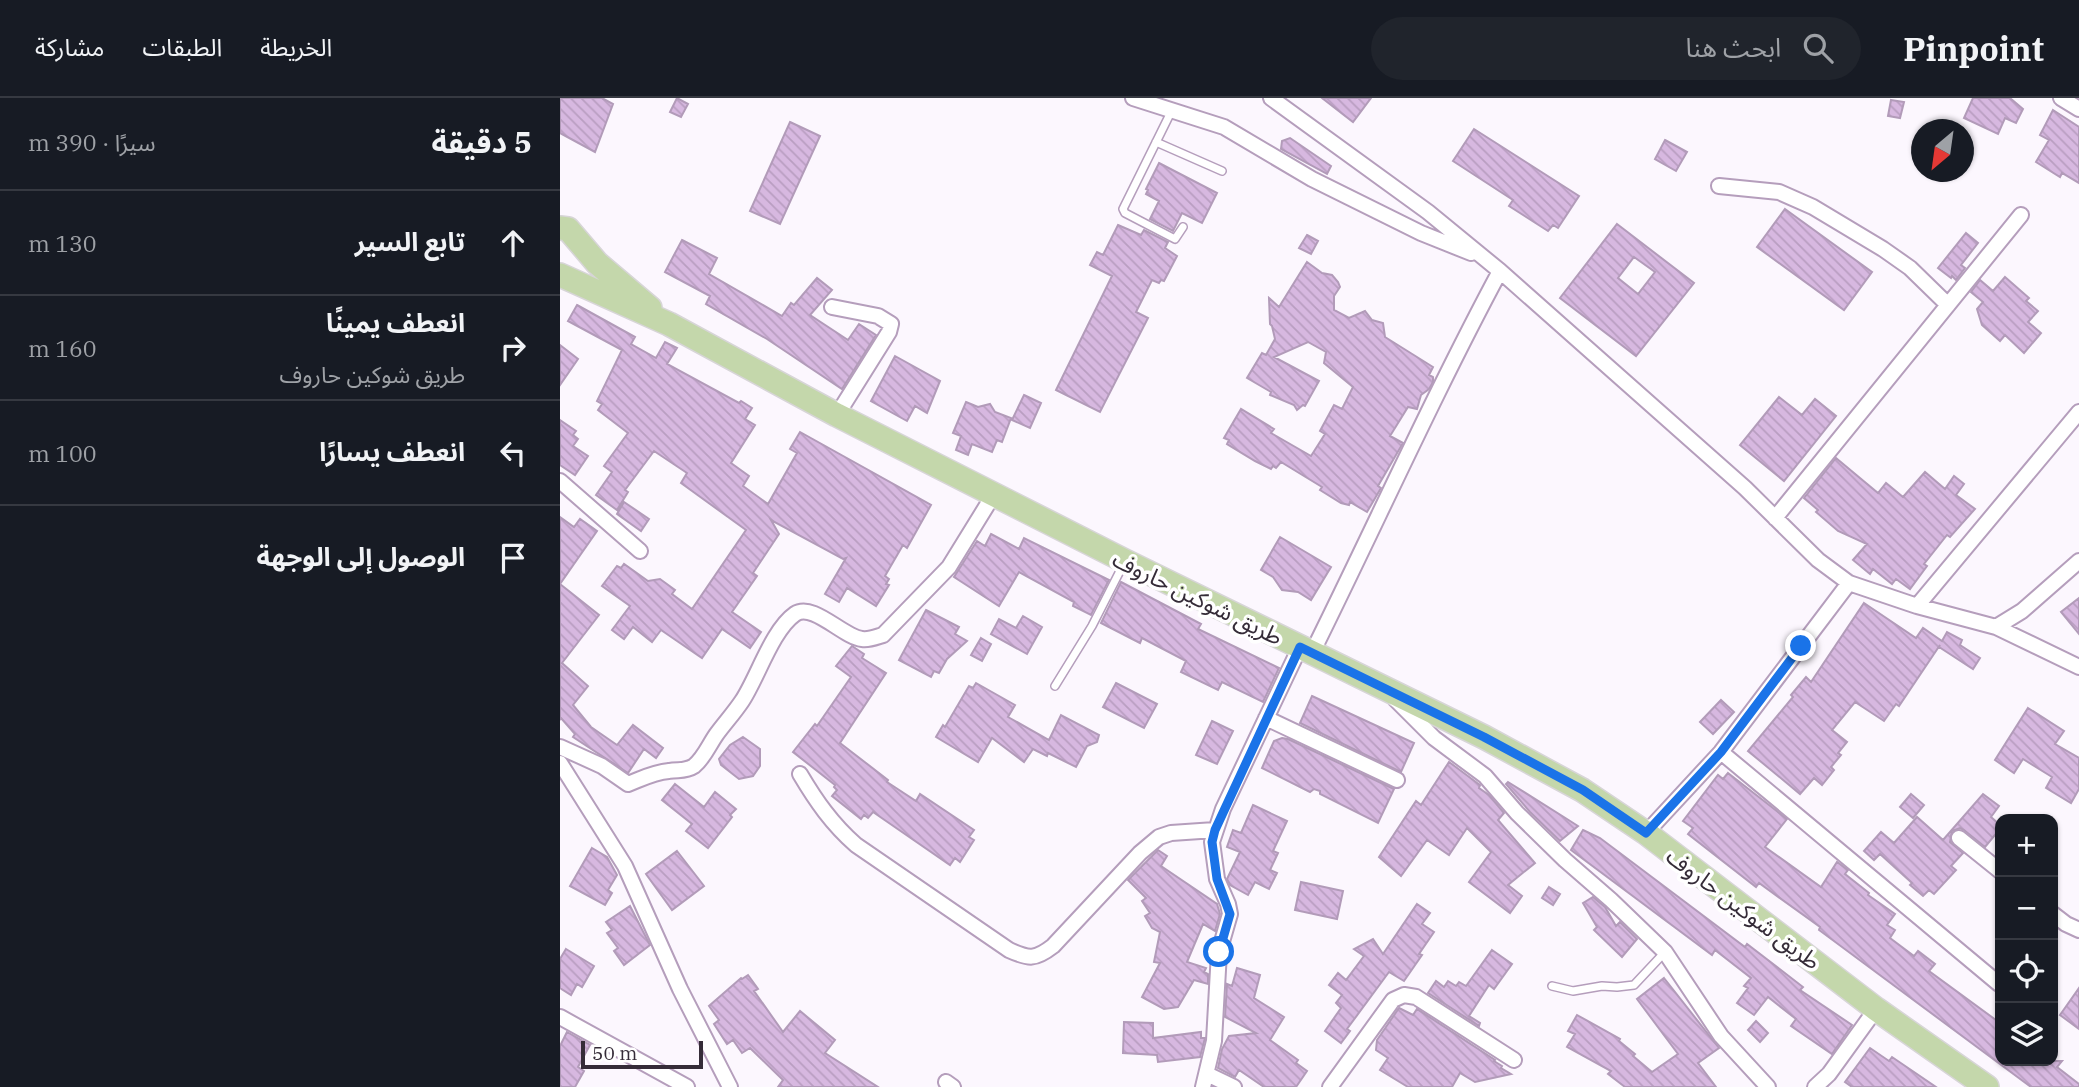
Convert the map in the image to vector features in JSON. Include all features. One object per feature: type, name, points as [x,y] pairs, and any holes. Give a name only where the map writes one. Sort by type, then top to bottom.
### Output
[{"type":"main road","name":"طريق شوكين حاروف","points":[[560,228],[568,229],[597,263],[669,324]]},
{"type":"main road","name":"طريق شوكين حاروف","points":[[560,275],[669,324],[837,415],[1125,561],[1484,737],[1583,790],[1646,833],[1876,1009],[1987,1087]]},
{"type":"street","points":[[1133,98],[1175,104],[1224,127],[1312,179],[1421,233],[1485,259]]},
{"type":"street","points":[[1271,98],[1428,212],[1500,271],[1704,452],[1818,560],[1849,583],[1917,606],[1996,627],[2079,667]]},
{"type":"street","points":[[2061,98],[2079,109]]},
{"type":"street","points":[[1718,186],[1779,192],[1813,207],[1910,268],[1948,305]]},
{"type":"street","points":[[1775,518],[2021,215]]},
{"type":"street","points":[[1234,1087],[1205,1080],[1214,1041],[1219,952],[1230,914],[1217,879],[1212,842],[1215,830],[1266,718],[1306,650],[1500,271]]},
{"type":"street","points":[[832,307],[878,316],[891,324],[889,332],[837,415]]},
{"type":"street","points":[[1917,606],[2079,412]]},
{"type":"street","points":[[560,481],[640,551]]},
{"type":"street","points":[[560,747],[602,766],[628,784],[654,774],[669,770],[684,771],[694,766],[743,700],[766,654],[794,615],[803,611],[815,614],[859,639],[872,639],[883,635],[948,567],[994,494]]},
{"type":"street","points":[[1996,627],[2022,611],[2079,561]]},
{"type":"street","points":[[1646,833],[1721,752],[1849,583]]},
{"type":"street","points":[[1383,688],[1434,738],[1485,776],[1517,813],[1665,953],[1721,1036],[1768,1087]]},
{"type":"street","points":[[1266,718],[1397,780]]},
{"type":"street","points":[[1721,752],[1995,981]]},
{"type":"street","points":[[560,763],[625,866],[680,989],[730,1087]]},
{"type":"street","points":[[800,774],[820,807],[856,845],[1009,950],[1032,957],[1053,946],[1140,853],[1159,837],[1171,833],[1215,830]]},
{"type":"street","points":[[1959,838],[1995,867]]},
{"type":"street","points":[[2058,918],[2079,930]]},
{"type":"street","points":[[1329,1087],[1392,1000],[1404,995],[1416,997],[1514,1060]]},
{"type":"street","points":[[1815,1087],[1829,1074],[1876,1009]]},
{"type":"street","points":[[560,1017],[687,1087]]},
{"type":"lane","points":[[1175,104],[1123,211],[1175,239],[1183,227]]},
{"type":"lane","points":[[1156,142],[1222,171]]},
{"type":"lane","points":[[1055,686],[1092,626],[1125,561]]},
{"type":"lane","points":[[1552,986],[1573,991],[1602,986],[1617,988],[1634,985],[1665,953]]},
{"type":"building","points":[[560,98],[602,98],[613,104],[595,152],[560,133]]},
{"type":"building","points":[[677,98],[688,104],[681,117],[670,112]]},
{"type":"building","points":[[1322,98],[1371,98],[1353,122]]},
{"type":"building","points":[[1973,98],[2010,98],[2023,109],[2016,123],[2005,118],[1998,134],[1974,123],[1974,119],[1964,118]]},
{"type":"building","points":[[1891,100],[1904,102],[1900,118],[1888,116]]},
{"type":"building","points":[[2053,110],[2079,127],[2079,183],[2062,173],[2060,177],[2036,162],[2049,140],[2040,135]]},
{"type":"building","points":[[790,122],[820,136],[780,224],[750,211]]},
{"type":"building","points":[[1474,129],[1579,196],[1558,228],[1553,225],[1548,231],[1509,206],[1513,200],[1453,161]]},
{"type":"building","points":[[1290,138],[1331,166],[1327,174],[1281,149],[1282,141]]},
{"type":"building","points":[[1665,140],[1687,152],[1676,171],[1655,159]]},
{"type":"building","points":[[1159,163],[1217,193],[1202,223],[1182,213],[1173,231],[1150,219],[1159,201],[1146,194],[1146,189]]},
{"type":"building","points":[[1785,209],[1872,272],[1844,310],[1757,247]]},
{"type":"building","points":[[1617,224],[1694,283],[1636,356],[1560,298]],"holes":[[[1634,257],[1655,272],[1638,294],[1618,278]]]},
{"type":"building","points":[[1118,225],[1141,235],[1144,230],[1168,242],[1165,248],[1177,256],[1164,281],[1159,283],[1152,280],[1136,312],[1148,318],[1100,412],[1056,390],[1112,276],[1090,265],[1097,252],[1103,255]]},
{"type":"building","points":[[1966,233],[1978,243],[1961,265],[1965,268],[1956,280],[1938,268]]},
{"type":"building","points":[[1307,235],[1318,241],[1311,254],[1299,248]]},
{"type":"building","points":[[682,240],[717,258],[709,274],[782,316],[791,303],[794,305],[817,278],[832,290],[810,315],[848,340],[859,324],[876,335],[842,389],[767,339],[706,304],[710,296],[665,272]]},
{"type":"building","points":[[1307,262],[1322,273],[1332,275],[1338,282],[1340,287],[1334,296],[1334,310],[1349,318],[1365,311],[1372,320],[1383,323],[1385,337],[1433,367],[1429,375],[1433,377],[1433,382],[1421,395],[1417,409],[1408,407],[1390,436],[1403,443],[1378,486],[1381,488],[1367,512],[1350,502],[1349,505],[1341,503],[1320,490],[1322,487],[1281,462],[1271,469],[1255,461],[1227,444],[1229,440],[1224,438],[1241,409],[1274,429],[1271,433],[1311,456],[1325,434],[1320,431],[1334,405],[1342,409],[1353,387],[1324,363],[1326,352],[1308,342],[1274,357],[1319,381],[1305,406],[1297,410],[1294,405],[1270,395],[1271,392],[1247,378],[1262,353],[1266,355],[1275,339],[1270,324],[1269,298],[1279,307]]},
{"type":"building","points":[[2005,277],[2029,298],[2026,301],[2038,311],[2028,322],[2041,333],[2024,353],[2005,335],[2000,341],[1982,325],[1977,309],[1983,302],[1971,292],[1980,280],[1993,291]]},
{"type":"building","points":[[577,305],[635,337],[631,344],[656,358],[665,342],[677,348],[667,364],[752,408],[745,419],[755,425],[731,463],[749,476],[743,486],[768,504],[797,453],[790,449],[800,432],[931,505],[907,548],[903,545],[885,576],[889,579],[886,584],[889,585],[876,606],[847,588],[839,602],[825,594],[846,558],[843,559],[771,520],[779,534],[753,573],[757,576],[732,612],[761,632],[750,648],[722,629],[702,658],[661,630],[652,642],[633,627],[624,639],[612,630],[630,606],[602,586],[617,566],[621,568],[624,564],[648,581],[660,579],[675,590],[672,594],[692,609],[746,530],[681,483],[687,473],[654,451],[625,490],[628,492],[617,510],[596,495],[612,472],[604,466],[628,433],[598,410],[602,404],[597,401],[622,350],[568,321]]},
{"type":"building","points":[[560,345],[578,359],[560,385]]},
{"type":"building","points":[[895,356],[940,381],[927,413],[915,406],[907,421],[871,401]]},
{"type":"building","points":[[1024,395],[1041,403],[1030,428],[1012,420]]},
{"type":"building","points":[[1779,397],[1802,415],[1815,399],[1836,416],[1784,481],[1740,445]]},
{"type":"building","points":[[966,402],[978,407],[990,404],[995,412],[1011,418],[1002,442],[997,440],[992,452],[972,444],[968,455],[956,450],[961,436],[953,433]]},
{"type":"building","points":[[560,420],[576,431],[573,435],[578,439],[573,446],[588,456],[575,475],[560,465]]},
{"type":"building","points":[[1836,458],[1878,493],[1886,483],[1903,497],[1925,472],[1945,489],[1954,476],[1964,484],[1956,495],[1975,509],[1950,537],[1947,535],[1924,564],[1927,566],[1910,589],[1896,579],[1892,584],[1873,569],[1870,574],[1853,560],[1867,544],[1838,531],[1804,498]]},
{"type":"building","points":[[624,502],[649,519],[641,531],[617,514]]},
{"type":"building","points":[[560,517],[574,527],[580,519],[597,531],[560,584]]},
{"type":"building","points":[[991,534],[1019,549],[1024,538],[1109,580],[1091,615],[1073,606],[1074,602],[1019,572],[999,606],[954,577],[977,541],[985,546]]},
{"type":"building","points":[[1280,537],[1331,567],[1311,600],[1298,592],[1282,590],[1273,577],[1261,570]]},
{"type":"building","points":[[1121,582],[1201,624],[1198,629],[1279,668],[1263,702],[1222,682],[1218,690],[1181,672],[1186,661],[1142,638],[1140,643],[1101,623]]},
{"type":"building","points":[[560,584],[599,615],[562,663],[588,686],[573,705],[591,727],[617,745],[633,725],[663,748],[656,758],[644,749],[628,773],[573,737],[575,734],[561,718],[560,720]]},
{"type":"building","points":[[2079,598],[2079,634],[2061,612]]},
{"type":"building","points":[[1864,603],[1916,638],[1923,628],[1942,641],[1947,632],[1962,640],[1960,645],[1980,658],[1973,669],[1939,647],[1940,645],[1899,706],[1896,704],[1884,721],[1855,702],[1832,730],[1847,742],[1831,767],[1834,770],[1822,785],[1814,778],[1800,794],[1748,751],[1793,697],[1791,695],[1806,677],[1811,682]]},
{"type":"building","points":[[926,610],[959,627],[955,634],[967,641],[947,659],[939,673],[934,671],[931,677],[899,660]]},
{"type":"building","points":[[1023,616],[1042,627],[1027,654],[991,634],[999,619],[1016,628]]},
{"type":"building","points":[[981,638],[991,644],[982,661],[971,655]]},
{"type":"building","points":[[852,646],[864,654],[862,658],[886,673],[840,743],[888,780],[887,782],[916,801],[920,794],[974,830],[969,837],[974,840],[960,862],[955,858],[950,865],[873,812],[868,818],[864,815],[861,819],[832,796],[837,790],[835,785],[793,752],[815,724],[817,726],[851,677],[836,666]]},
{"type":"building","points":[[976,683],[1015,705],[1008,717],[1049,740],[1061,715],[1099,735],[1097,742],[1087,746],[1076,767],[1048,753],[1047,756],[1033,749],[1024,762],[992,738],[978,762],[936,737],[943,725],[945,727],[969,686],[973,688]]},
{"type":"building","points":[[1116,683],[1157,704],[1144,728],[1103,707]]},
{"type":"building","points":[[1312,696],[1414,743],[1401,772],[1300,723]]},
{"type":"building","points":[[1721,700],[1734,712],[1713,734],[1700,722]]},
{"type":"building","points":[[2028,708],[2064,731],[2055,744],[2079,758],[2079,789],[2071,803],[2046,788],[2052,777],[2023,759],[2014,773],[1995,760]]},
{"type":"building","points":[[1212,721],[1233,731],[1217,764],[1196,755]]},
{"type":"building","points":[[743,737],[760,749],[760,766],[753,776],[739,779],[721,765],[719,759],[730,745]]},
{"type":"building","points":[[1282,738],[1394,789],[1378,823],[1320,794],[1320,791],[1314,789],[1310,792],[1262,768],[1274,741]]},
{"type":"building","points":[[1449,762],[1489,795],[1504,813],[1498,820],[1535,863],[1508,885],[1522,896],[1510,913],[1469,882],[1491,852],[1467,828],[1449,855],[1427,840],[1401,876],[1379,857],[1416,801],[1421,805]]},
{"type":"building","points":[[1728,773],[1787,819],[1765,847],[1821,887],[1837,862],[1848,870],[1845,874],[1869,893],[1868,895],[1895,914],[1887,925],[1895,930],[1890,938],[1914,956],[1918,951],[1935,964],[1929,971],[1995,1019],[1995,1060],[1819,930],[1820,927],[1759,883],[1756,887],[1688,834],[1693,828],[1683,821],[1718,775],[1723,779]]},
{"type":"building","points":[[1508,782],[1578,826],[1560,841],[1530,812],[1506,784]]},
{"type":"building","points":[[675,784],[704,807],[715,792],[736,809],[708,848],[686,831],[692,824],[662,800]]},
{"type":"building","points":[[1911,794],[1924,805],[1913,818],[1900,807]]},
{"type":"building","points":[[1983,794],[1999,806],[1991,817],[1995,821],[1995,835],[1985,847],[1960,828],[1952,831],[1950,842],[1963,853],[1951,866],[1956,870],[1934,894],[1929,890],[1923,896],[1880,854],[1874,860],[1864,851],[1881,832],[1894,843],[1917,817],[1943,840]]},
{"type":"building","points":[[1253,805],[1287,821],[1273,851],[1278,853],[1270,870],[1277,873],[1269,889],[1255,882],[1248,895],[1230,885],[1227,879],[1240,852],[1227,847],[1233,830],[1241,833]]},
{"type":"building","points":[[1583,830],[1600,838],[1745,947],[1747,944],[1803,987],[1800,990],[1852,1025],[1832,1054],[1791,1026],[1796,1019],[1768,997],[1754,1015],[1737,1003],[1748,988],[1744,986],[1751,978],[1715,950],[1712,955],[1571,850]]},
{"type":"building","points":[[592,848],[607,857],[617,875],[608,890],[612,893],[605,905],[570,886]]},
{"type":"building","points":[[1158,850],[1167,856],[1161,866],[1217,904],[1220,914],[1215,931],[1203,924],[1187,962],[1206,968],[1204,972],[1208,974],[1208,984],[1194,980],[1178,1007],[1164,1009],[1142,997],[1160,963],[1154,962],[1160,932],[1152,928],[1145,916],[1150,913],[1142,901],[1146,898],[1128,880]]},
{"type":"building","points":[[677,851],[704,886],[672,910],[646,874]]},
{"type":"building","points":[[1301,882],[1343,891],[1337,919],[1295,910]]},
{"type":"building","points":[[1549,887],[1560,894],[1553,905],[1542,898]]},
{"type":"building","points":[[1593,897],[1605,907],[1616,926],[1620,922],[1637,939],[1622,957],[1594,930],[1597,927],[1583,903]]},
{"type":"building","points":[[1417,904],[1430,913],[1422,924],[1434,932],[1419,954],[1422,955],[1404,981],[1389,972],[1347,1029],[1350,1031],[1341,1043],[1325,1031],[1341,1008],[1336,1003],[1342,995],[1329,985],[1338,973],[1346,980],[1364,956],[1354,949],[1373,939],[1383,954]]},
{"type":"building","points":[[630,906],[650,945],[624,965],[614,951],[618,948],[607,933],[612,930],[606,922]]},
{"type":"building","points":[[566,949],[594,966],[582,987],[577,984],[571,995],[560,988],[560,959]]},
{"type":"building","points":[[1492,950],[1512,964],[1494,989],[1489,985],[1469,1016],[1480,1023],[1479,1026],[1428,993],[1436,981],[1444,987],[1448,981],[1456,986],[1459,982],[1466,986]]},
{"type":"building","points":[[1237,968],[1260,975],[1254,998],[1284,1017],[1270,1040],[1298,1060],[1296,1063],[1307,1071],[1296,1087],[1264,1087],[1239,1070],[1235,1077],[1218,1068],[1222,1049],[1229,1036],[1256,1033],[1225,1017],[1227,984],[1232,986]]},
{"type":"building","points":[[748,975],[758,989],[754,991],[783,1032],[800,1011],[835,1040],[825,1053],[878,1087],[778,1087],[783,1080],[750,1048],[742,1053],[733,1040],[727,1044],[714,1024],[719,1020],[709,1006]]},
{"type":"building","points":[[1664,978],[1719,1048],[1698,1063],[1716,1087],[1625,1087],[1608,1074],[1611,1071],[1567,1047],[1575,1034],[1568,1031],[1577,1015],[1620,1039],[1619,1041],[1635,1054],[1633,1056],[1652,1072],[1678,1054],[1637,999]]},
{"type":"building","points":[[2079,988],[2079,1029],[2060,1015]]},
{"type":"building","points":[[1399,1008],[1413,1015],[1417,1009],[1495,1060],[1511,1074],[1475,1082],[1460,1073],[1452,1087],[1408,1087],[1380,1070],[1388,1058],[1376,1050],[1377,1040]]},
{"type":"building","points":[[1756,1021],[1768,1033],[1760,1042],[1748,1030]]},
{"type":"building","points":[[1124,1022],[1153,1023],[1153,1038],[1201,1032],[1201,1038],[1205,1038],[1200,1057],[1158,1062],[1157,1055],[1123,1053]]},
{"type":"building","points":[[567,1032],[590,1045],[578,1067],[584,1071],[575,1087],[560,1087],[560,1046]]},
{"type":"building","points":[[1870,1048],[1889,1061],[1892,1057],[1936,1087],[1852,1087],[1845,1082]]},
{"type":"building","points":[[2003,1066],[2058,1066],[2079,1084],[2079,1087],[2031,1087]]},
{"type":"route","points":[[1219,952],[1230,914],[1217,879],[1212,842],[1215,830],[1300,647],[1484,737],[1583,790],[1646,833],[1721,752],[1801,646]]}]
